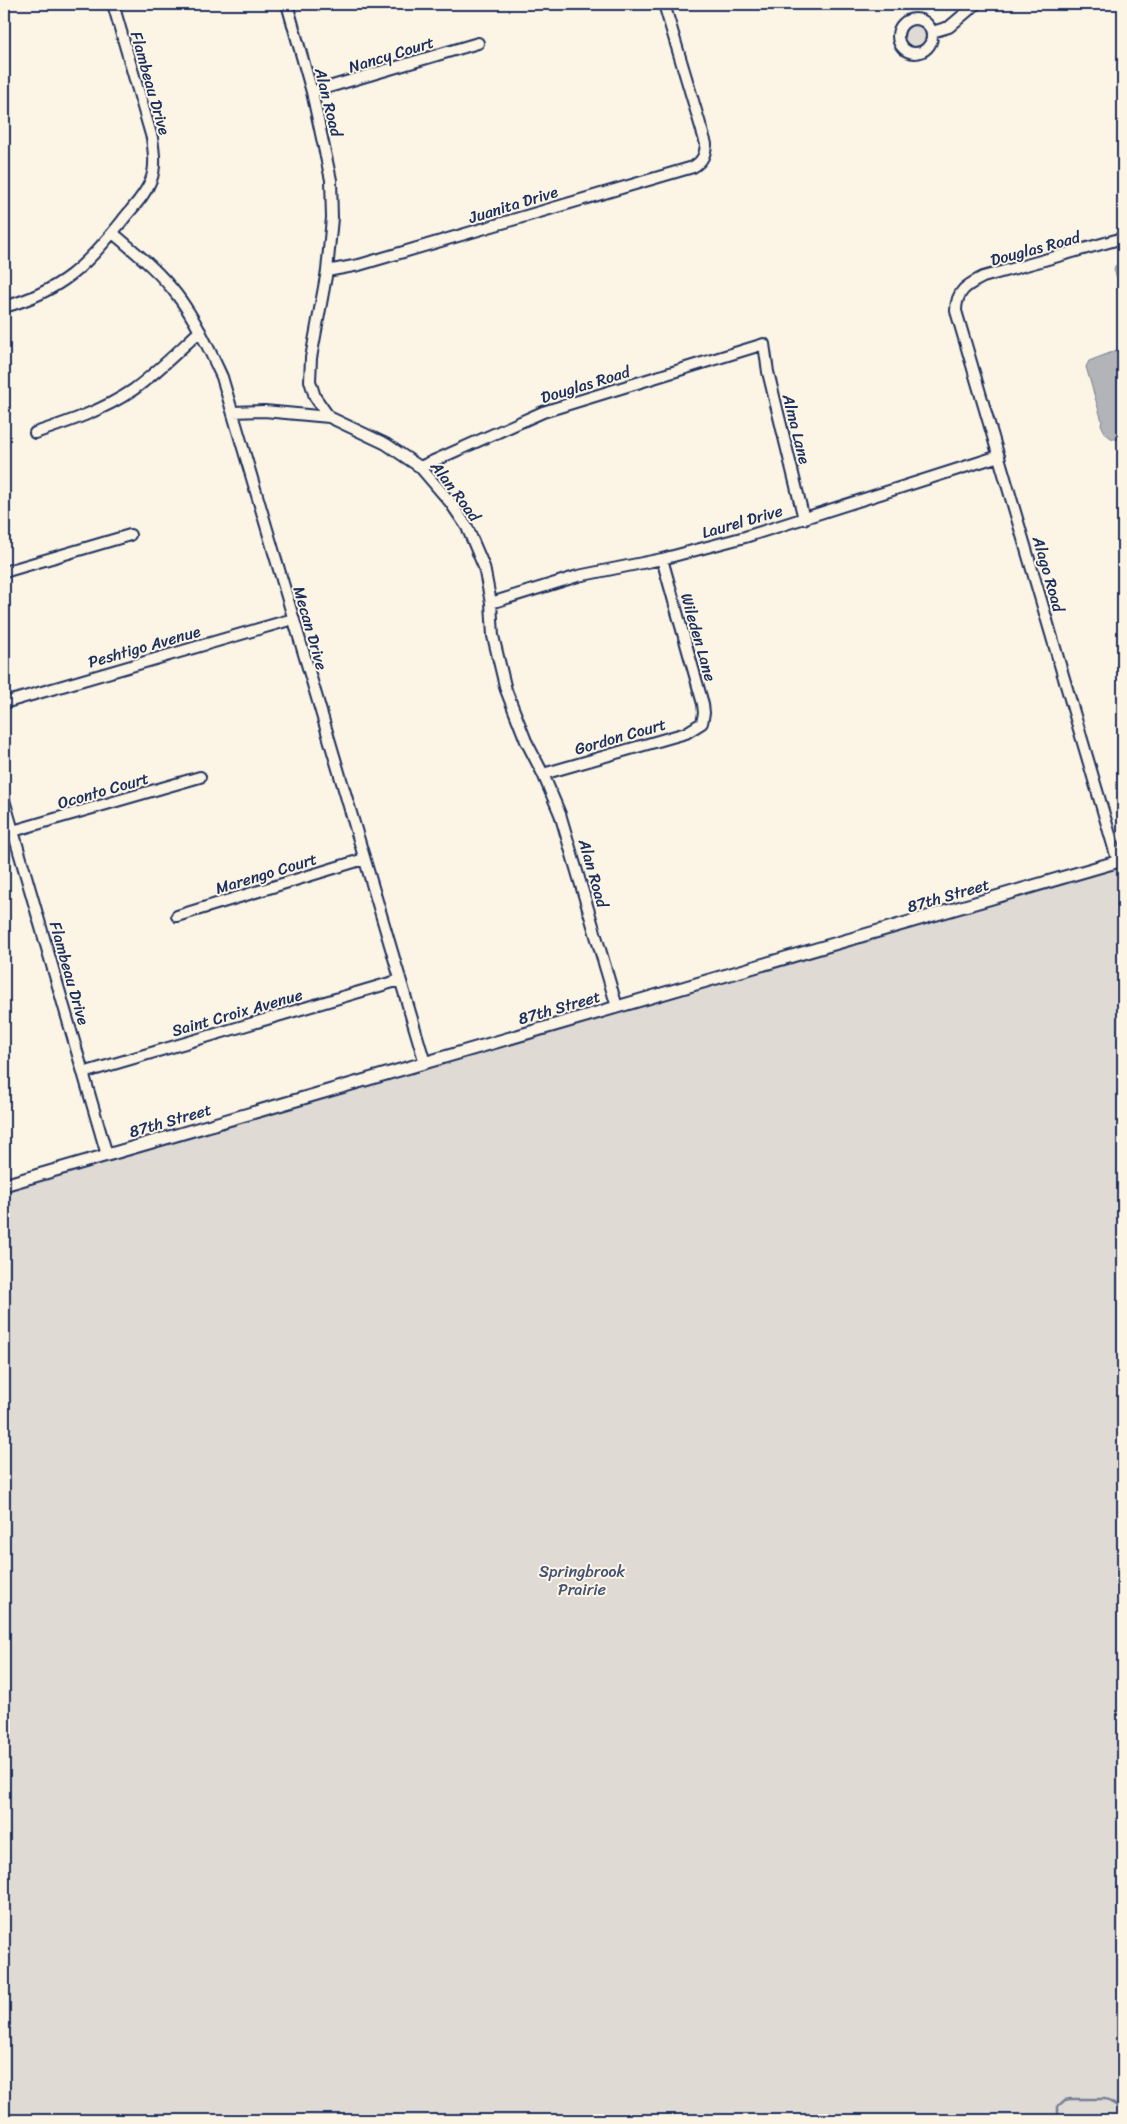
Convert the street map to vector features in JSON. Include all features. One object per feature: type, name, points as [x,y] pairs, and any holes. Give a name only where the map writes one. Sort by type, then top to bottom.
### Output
[{"type":"street","name":"Flambeau Drive","points":[[4,307],[38,296],[65,281],[87,263],[143,196],[151,179],[155,159],[152,138],[113,4]]},
{"type":"street","name":"Alan Road","points":[[287,4],[312,92],[330,180],[332,218],[327,271],[311,358],[310,380],[314,396],[320,407],[329,417],[386,444],[420,467],[450,502],[466,527],[484,566],[491,603],[493,636],[506,690],[567,834],[617,1007]]},
{"type":"street","name":"Juanita Drive","points":[[327,271],[359,266],[693,166],[703,158],[706,144],[664,4]]},
{"type":"street","points":[[932,32],[949,27],[976,4]]},
{"type":"street","name":"Nancy Court","points":[[312,92],[478,43]]},
{"type":"street","name":"Mecan Drive","points":[[113,233],[148,263],[177,295],[200,331],[222,377],[425,1063]]},
{"type":"street","name":"Douglas Road","points":[[959,294],[971,283],[984,277],[1123,238]]},
{"type":"street","name":"Alago Road","points":[[959,294],[956,301],[956,311],[1121,861]]},
{"type":"street","points":[[35,432],[102,408],[132,390],[160,369],[200,331]]},
{"type":"street","name":"Douglas Road","points":[[420,467],[543,412],[764,344]]},
{"type":"street","name":"Alma Lane","points":[[764,344],[768,372],[804,519]]},
{"type":"street","points":[[233,412],[264,411],[329,417]]},
{"type":"street","name":"Laurel Drive","points":[[491,603],[594,572],[662,559],[745,537],[999,456]]},
{"type":"street","points":[[4,572],[130,535]]},
{"type":"street","name":"Wileden Lane","points":[[662,559],[703,704],[702,723]]},
{"type":"street","name":"Peshtigo Avenue","points":[[4,703],[293,619]]},
{"type":"street","name":"Gordon Court","points":[[543,774],[686,733],[702,723]]},
{"type":"street","name":"Oconto Court","points":[[13,831],[200,777]]},
{"type":"street","name":"Flambeau Drive","points":[[4,800],[107,1155]]},
{"type":"street","name":"Marengo Court","points":[[176,916],[364,859]]},
{"type":"street","name":"87th Street","points":[[4,1185],[1121,861]]},
{"type":"street","name":"Saint Croix Avenue","points":[[83,1073],[400,980]]},
{"type":"green space","points":[[914,24],[922,28],[926,36],[922,44],[914,48],[906,44],[902,36],[906,28]]},
{"type":"green space","name":"Springbrook Prairie","points":[[1123,865],[1123,2120],[4,2120],[4,1187]]},
{"type":"shaded area","points":[[1123,261],[1123,292],[1114,270],[1115,266]]},
{"type":"shaded area","points":[[1123,348],[1123,438],[1115,439],[1109,437],[1101,424],[1102,421],[1086,367],[1089,361]]},
{"type":"waterway","points":[[1058,2120],[1058,2106],[1065,2100],[1070,2099],[1105,2099],[1123,2109]]}]
